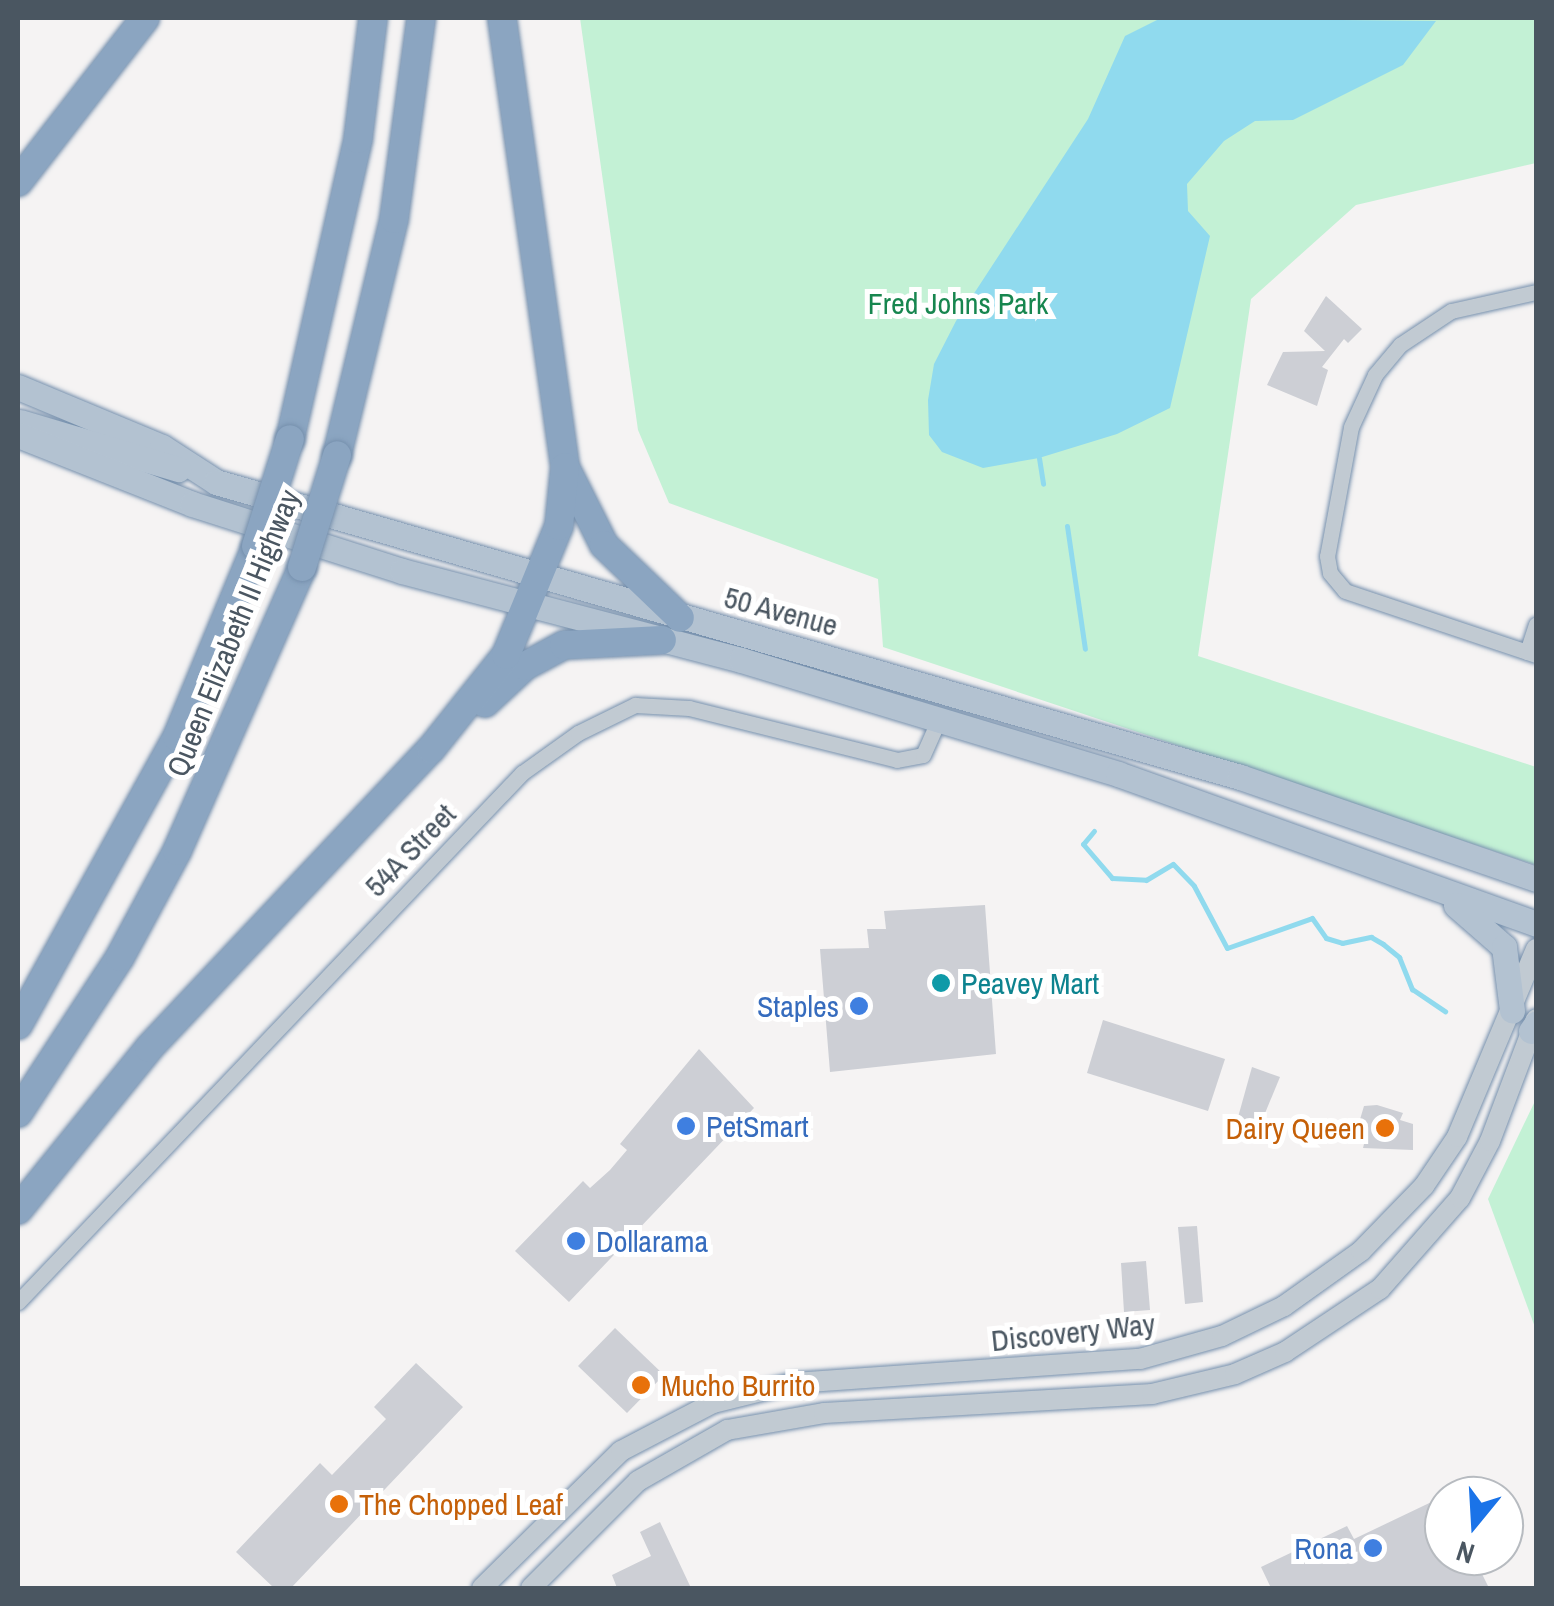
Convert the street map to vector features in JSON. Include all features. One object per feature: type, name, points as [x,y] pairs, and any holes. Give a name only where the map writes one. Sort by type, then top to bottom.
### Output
[{"type":"highway","points":[[18,182],[145,18]]},
{"type":"highway","name":"Queen Elizabeth II Highway","points":[[18,1025],[177,738],[256,546],[290,439],[358,139],[372,18]]},
{"type":"highway","name":"Queen Elizabeth II Highway","points":[[18,1113],[120,957],[177,851],[302,567],[336,455],[394,219],[421,18]]},
{"type":"highway","points":[[18,1210],[149,1048],[431,749],[506,655],[540,577],[558,526],[566,467],[502,18]]},
{"type":"highway","points":[[18,199],[88,90]]},
{"type":"highway","points":[[566,467],[604,544],[680,618]]},
{"type":"highway","points":[[431,749],[544,654],[584,640],[662,640]]},
{"type":"main road","name":"50 Avenue","points":[[18,386],[162,447],[216,482],[1240,777],[1536,880]]},
{"type":"main road","points":[[18,421],[216,482]]},
{"type":"main road","name":"50 Avenue","points":[[18,435],[192,504],[378,564],[662,640],[1118,774],[1536,924]]},
{"type":"main road","points":[[378,564],[514,590],[540,577]]},
{"type":"main road","points":[[1385,869],[1494,932],[1510,964],[1529,1021]]},
{"type":"street","points":[[1536,292],[1451,312],[1400,345],[1375,375],[1351,427],[1327,556],[1330,573],[1346,592],[1532,654],[1536,624]]},
{"type":"street","name":"54A Street","points":[[18,1302],[522,773],[578,734],[634,705],[689,708],[897,760],[924,756],[938,721]]},
{"type":"street","name":"Discovery Way","points":[[530,1588],[638,1481],[727,1430],[824,1412],[1152,1394],[1235,1374],[1296,1346],[1380,1290],[1460,1198],[1529,1021],[1536,948]]},
{"type":"street","name":"Discovery Way","points":[[482,1588],[591,1476],[642,1437],[701,1407],[794,1384],[1140,1359],[1222,1336],[1284,1306],[1361,1251],[1424,1186],[1529,1021]]},
{"type":"green space","name":"Fred Johns Park","points":[[580,18],[1536,18],[1536,163],[1356,205],[1251,299],[1198,656],[1536,767],[1536,865],[883,647],[878,579],[669,503],[638,430]]},
{"type":"green space","points":[[1536,1099],[1536,1330],[1488,1199]]},
{"type":"water","points":[[1161,18],[1436,21],[1403,65],[1293,120],[1255,121],[1224,141],[1187,184],[1188,211],[1210,236],[1170,408],[1117,434],[1039,458],[983,468],[942,452],[929,435],[928,400],[934,364],[956,321],[1088,119],[1125,36]]},
{"type":"building","points":[[1326,296],[1362,329],[1348,343],[1344,339],[1322,367],[1328,370],[1317,406],[1267,385],[1283,352],[1325,351],[1304,331]]},
{"type":"building","name":"Peavey Mart","points":[[985,905],[996,1054],[830,1072],[820,949],[869,948],[867,929],[886,929],[884,911]]},
{"type":"building","points":[[1103,1020],[1225,1059],[1208,1111],[1087,1073]]},
{"type":"building","points":[[699,1049],[754,1108],[569,1302],[515,1251],[583,1181],[590,1188],[610,1170],[627,1150],[620,1144]]},
{"type":"building","points":[[1252,1067],[1280,1077],[1256,1135],[1235,1128]]},
{"type":"building","name":"Dairy Queen","points":[[1377,1105],[1403,1113],[1400,1120],[1413,1124],[1413,1150],[1363,1148],[1365,1140],[1355,1136],[1364,1106]]},
{"type":"building","points":[[1197,1226],[1203,1302],[1185,1304],[1178,1227]]},
{"type":"building","points":[[1146,1261],[1150,1310],[1124,1312],[1121,1263]]},
{"type":"building","points":[[615,1328],[664,1375],[627,1413],[578,1366]]},
{"type":"building","points":[[416,1363],[463,1407],[291,1588],[274,1588],[236,1552],[320,1463],[332,1475],[386,1419],[374,1407]]},
{"type":"building","name":"Rona","points":[[1424,1506],[1424,1576],[1483,1576],[1489,1588],[1271,1588],[1261,1567],[1347,1526],[1354,1539]]},
{"type":"building","points":[[660,1522],[691,1588],[617,1588],[612,1575],[651,1556],[640,1532]]},
{"type":"waterway","points":[[1039,458],[1043,484]]},
{"type":"waterway","points":[[1067,526],[1085,649]]},
{"type":"waterway","points":[[1094,831],[1083,844],[1112,878],[1146,880],[1173,864],[1194,886],[1227,948],[1312,918],[1326,938],[1342,943],[1371,937],[1383,944],[1399,957],[1412,989],[1445,1011]]},
{"type":"place","name":"Peavey Mart","points":[[941,983]]},
{"type":"place","name":"Staples","points":[[859,1006]]},
{"type":"place","name":"PetSmart","points":[[686,1126]]},
{"type":"place","name":"Dairy Queen","points":[[1385,1128]]},
{"type":"place","name":"Dollarama","points":[[576,1241]]},
{"type":"place","name":"Mucho Burrito","points":[[641,1385]]},
{"type":"place","name":"The Chopped Leaf","points":[[339,1504]]},
{"type":"place","name":"Rona","points":[[1373,1548]]}]
